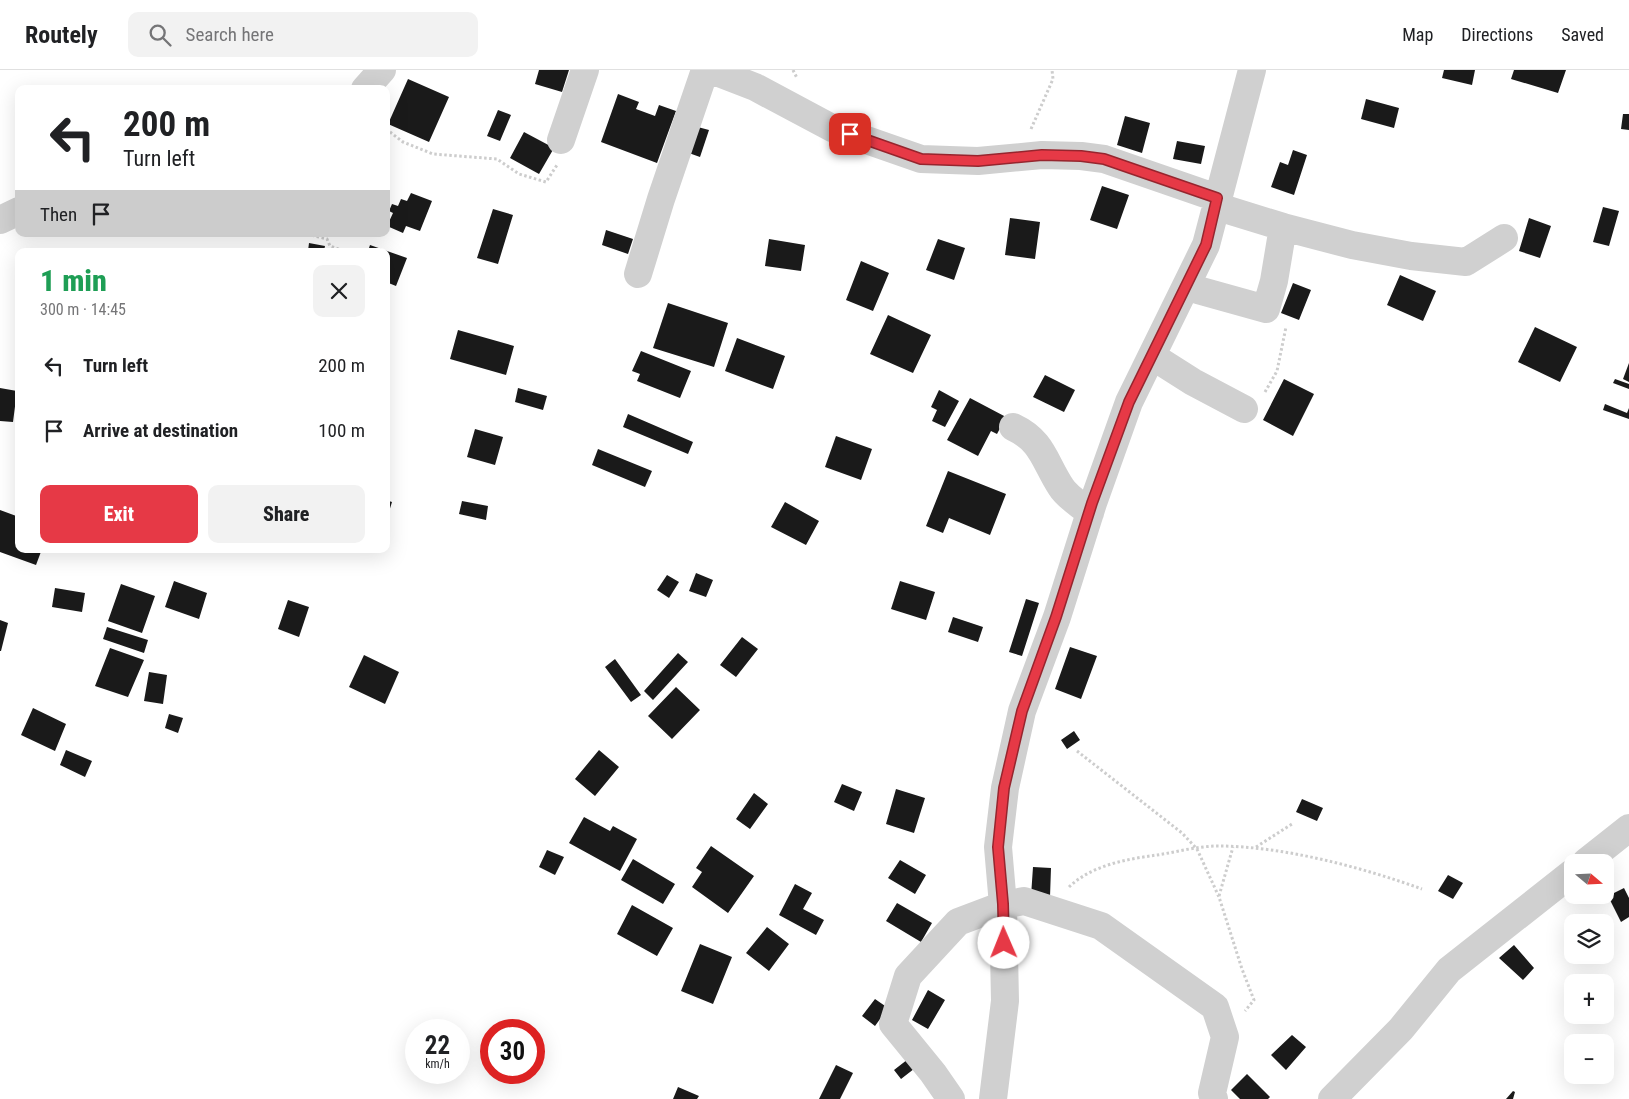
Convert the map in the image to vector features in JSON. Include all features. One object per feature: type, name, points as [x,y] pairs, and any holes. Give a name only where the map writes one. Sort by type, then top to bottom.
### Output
[{"type":"street","points":[[369,85],[382,70]]},
{"type":"street","points":[[561,140],[585,70]]},
{"type":"street","points":[[638,274],[705,70]]},
{"type":"street","points":[[711,70],[755,87],[832,128],[921,159],[978,161],[1042,155],[1081,156],[1104,159],[1283,227],[1352,245],[1411,256],[1466,262],[1504,238]]},
{"type":"street","points":[[993,1099],[1005,1001],[1003,904],[998,847],[1004,788],[1022,711],[1129,402],[1206,245],[1252,70]]},
{"type":"street","points":[[0,220],[15,213]]},
{"type":"street","points":[[1187,287],[1266,309],[1274,281],[1283,227]]},
{"type":"street","points":[[1152,356],[1193,382],[1244,409]]},
{"type":"street","points":[[1013,428],[1026,433],[1041,450],[1062,488],[1090,513]]},
{"type":"street","points":[[1596,854],[1629,828]]},
{"type":"street","points":[[1332,1099],[1401,1028],[1449,970],[1564,879]]},
{"type":"street","points":[[950,1099],[933,1073],[893,1024],[908,976],[958,922],[1003,904],[1024,901],[1101,926],[1215,1007],[1225,1037],[1212,1093],[1214,1099]]},
{"type":"path","points":[[1019,157],[1052,79],[1052,70]]},
{"type":"path","points":[[390,132],[403,142],[433,154],[497,159],[519,174],[546,182],[558,163],[561,140]]},
{"type":"path","points":[[318,237],[326,239],[330,246],[336,248]]},
{"type":"path","points":[[1244,409],[1267,390],[1277,370],[1286,326],[1276,320],[1266,309]]},
{"type":"path","points":[[1077,752],[1182,833],[1197,849],[1219,897],[1254,1000],[1225,1037]]},
{"type":"path","points":[[1256,848],[1292,824]]},
{"type":"path","points":[[1047,908],[1079,878],[1122,860],[1216,846],[1256,848],[1299,855],[1383,875],[1422,889]]},
{"type":"path","points":[[1219,897],[1233,847]]},
{"type":"building","points":[[539,70],[569,70],[562,92],[535,84]]},
{"type":"building","points":[[1444,70],[1475,70],[1472,85],[1442,78]]},
{"type":"building","points":[[1514,70],[1566,70],[1558,93],[1511,79]]},
{"type":"building","points":[[408,79],[449,97],[429,142],[390,125],[390,120]]},
{"type":"building","points":[[618,94],[639,102],[636,109],[655,116],[659,105],[676,111],[657,163],[601,142]]},
{"type":"building","points":[[1366,99],[1399,108],[1394,128],[1361,119]]},
{"type":"building","points":[[498,110],[511,115],[500,141],[487,136]]},
{"type":"building","points":[[1623,114],[1629,114],[1629,130],[1621,129]]},
{"type":"building","points":[[1125,116],[1150,123],[1142,153],[1117,145]]},
{"type":"building","points":[[694,126],[709,130],[700,157],[686,152]]},
{"type":"building","points":[[524,132],[554,148],[539,174],[510,158]]},
{"type":"building","points":[[1177,141],[1205,146],[1201,164],[1173,159]]},
{"type":"building","points":[[1293,150],[1307,155],[1294,195],[1271,187],[1280,162],[1288,165]]},
{"type":"building","points":[[1102,186],[1129,195],[1117,229],[1090,220]]},
{"type":"building","points":[[411,193],[432,201],[420,231],[406,226],[403,233],[390,227],[390,220],[393,213],[390,212],[392,204],[398,206],[401,199],[407,201]]},
{"type":"building","points":[[1603,207],[1619,211],[1609,246],[1593,242]]},
{"type":"building","points":[[493,209],[513,215],[498,264],[477,258]]},
{"type":"building","points":[[1010,218],[1040,222],[1035,259],[1005,255]]},
{"type":"building","points":[[1529,218],[1551,226],[1540,258],[1519,251]]},
{"type":"building","points":[[606,230],[633,239],[628,254],[602,245]]},
{"type":"building","points":[[769,239],[805,245],[801,271],[765,266]]},
{"type":"building","points":[[938,239],[965,248],[954,280],[926,270]]},
{"type":"building","points":[[309,243],[325,246],[325,248],[308,248]]},
{"type":"building","points":[[390,252],[407,258],[396,286],[390,284]]},
{"type":"building","points":[[861,261],[889,273],[873,311],[846,300]]},
{"type":"building","points":[[1400,275],[1436,291],[1423,321],[1387,305]]},
{"type":"building","points":[[1293,283],[1311,290],[1299,320],[1281,313]]},
{"type":"building","points":[[668,303],[728,323],[714,367],[653,348]]},
{"type":"building","points":[[888,315],[931,335],[913,373],[870,354]]},
{"type":"building","points":[[1535,327],[1577,347],[1560,382],[1518,362]]},
{"type":"building","points":[[458,330],[514,346],[506,375],[450,359]]},
{"type":"building","points":[[737,338],[785,356],[773,389],[725,371]]},
{"type":"building","points":[[641,351],[691,371],[680,398],[637,381],[640,374],[632,371]]},
{"type":"building","points":[[1629,363],[1629,382],[1623,379]]},
{"type":"building","points":[[1045,375],[1075,390],[1064,412],[1033,397]]},
{"type":"building","points":[[1284,379],[1314,394],[1293,436],[1263,420]]},
{"type":"building","points":[[1615,379],[1629,384],[1629,389],[1613,383]]},
{"type":"building","points":[[0,388],[15,391],[13,422],[0,421]]},
{"type":"building","points":[[518,388],[547,396],[543,410],[515,402]]},
{"type":"building","points":[[939,390],[959,401],[945,427],[932,421],[937,410],[931,407]]},
{"type":"building","points":[[970,398],[1006,417],[997,434],[991,431],[978,456],[947,440]]},
{"type":"building","points":[[1605,404],[1627,413],[1629,408],[1629,419],[1603,410]]},
{"type":"building","points":[[628,414],[693,442],[688,454],[623,427]]},
{"type":"building","points":[[475,429],[503,437],[495,465],[467,457]]},
{"type":"building","points":[[836,436],[872,449],[861,480],[825,467]]},
{"type":"building","points":[[598,449],[652,471],[645,487],[592,465]]},
{"type":"building","points":[[948,471],[1006,494],[990,535],[949,518],[943,533],[926,526]]},
{"type":"building","points":[[462,501],[488,506],[486,520],[459,514]]},
{"type":"building","points":[[785,502],[819,521],[806,545],[771,527]]},
{"type":"building","points":[[0,510],[15,516],[15,553],[40,553],[36,565],[0,552]]},
{"type":"building","points":[[696,573],[713,580],[706,597],[689,591]]},
{"type":"building","points":[[667,575],[679,582],[669,598],[657,590]]},
{"type":"building","points":[[174,581],[207,593],[199,619],[165,607]]},
{"type":"building","points":[[900,581],[935,592],[926,620],[891,609]]},
{"type":"building","points":[[121,584],[155,596],[142,633],[108,621]]},
{"type":"building","points":[[55,588],[85,593],[82,612],[52,607]]},
{"type":"building","points":[[1026,599],[1039,603],[1022,656],[1009,652]]},
{"type":"building","points":[[288,600],[309,607],[299,637],[278,629]]},
{"type":"building","points":[[953,617],[983,627],[978,642],[948,632]]},
{"type":"building","points":[[0,620],[8,623],[1,651],[0,651]]},
{"type":"building","points":[[107,627],[148,640],[144,653],[103,639]]},
{"type":"building","points":[[742,637],[758,649],[736,677],[720,665]]},
{"type":"building","points":[[1070,647],[1097,656],[1081,699],[1055,689]]},
{"type":"building","points":[[110,648],[144,660],[128,697],[95,686]]},
{"type":"building","points":[[678,653],[688,662],[653,700],[644,691]]},
{"type":"building","points":[[364,655],[399,672],[385,704],[349,687]]},
{"type":"building","points":[[615,659],[641,695],[631,702],[605,667]]},
{"type":"building","points":[[149,672],[167,675],[163,704],[144,701]]},
{"type":"building","points":[[676,687],[700,710],[672,739],[648,716]]},
{"type":"building","points":[[33,708],[66,724],[55,751],[21,735]]},
{"type":"building","points":[[169,714],[183,718],[178,733],[165,728]]},
{"type":"building","points":[[1074,731],[1080,740],[1067,749],[1061,740]]},
{"type":"building","points":[[66,750],[92,761],[85,777],[60,765]]},
{"type":"building","points":[[599,750],[619,767],[595,796],[575,779]]},
{"type":"building","points":[[842,784],[862,792],[854,811],[834,802]]},
{"type":"building","points":[[896,789],[925,798],[914,833],[886,824]]},
{"type":"building","points":[[754,793],[768,804],[750,829],[736,819]]},
{"type":"building","points":[[1302,799],[1323,808],[1317,821],[1296,812]]},
{"type":"building","points":[[584,817],[610,831],[613,826],[637,839],[620,871],[569,843]]},
{"type":"building","points":[[711,846],[754,876],[728,913],[692,887],[702,872],[696,868]]},
{"type":"building","points":[[547,850],[564,857],[555,875],[539,867]]},
{"type":"building","points":[[633,859],[675,884],[663,904],[621,880]]},
{"type":"building","points":[[900,860],[926,875],[915,894],[888,878]]},
{"type":"building","points":[[1033,867],[1051,868],[1050,897],[1031,896]]},
{"type":"building","points":[[1448,875],[1463,883],[1453,899],[1438,891]]},
{"type":"building","points":[[795,884],[812,893],[803,909],[824,920],[816,935],[779,915]]},
{"type":"building","points":[[1624,888],[1629,898],[1629,917],[1621,922],[1612,904],[1614,904],[1614,893]]},
{"type":"building","points":[[897,903],[932,923],[921,942],[886,921]]},
{"type":"building","points":[[632,905],[673,928],[657,956],[617,934]]},
{"type":"building","points":[[767,927],[789,944],[769,971],[746,953]]},
{"type":"building","points":[[700,944],[732,957],[713,1004],[681,991]]},
{"type":"building","points":[[1514,945],[1534,968],[1523,980],[1499,958]]},
{"type":"building","points":[[928,990],[945,1000],[928,1029],[912,1020]]},
{"type":"building","points":[[875,999],[888,1008],[875,1026],[862,1016]]},
{"type":"building","points":[[1292,1035],[1306,1047],[1286,1070],[1271,1055]]},
{"type":"building","points":[[912,1056],[919,1065],[901,1079],[894,1070]]},
{"type":"building","points":[[836,1065],[853,1073],[840,1099],[819,1099]]},
{"type":"building","points":[[1247,1074],[1270,1097],[1268,1099],[1240,1099],[1231,1090]]},
{"type":"building","points":[[678,1087],[699,1096],[697,1099],[673,1099]]},
{"type":"building","points":[[1513,1091],[1515,1092],[1513,1099],[1506,1099]]},
{"type":"route","points":[[850,134],[921,159],[978,161],[1042,155],[1081,156],[1104,159],[1217,198],[1206,245],[1180,302],[1129,402],[1092,503],[1056,617],[1022,711],[1004,788],[998,847],[1004,943]]}]
